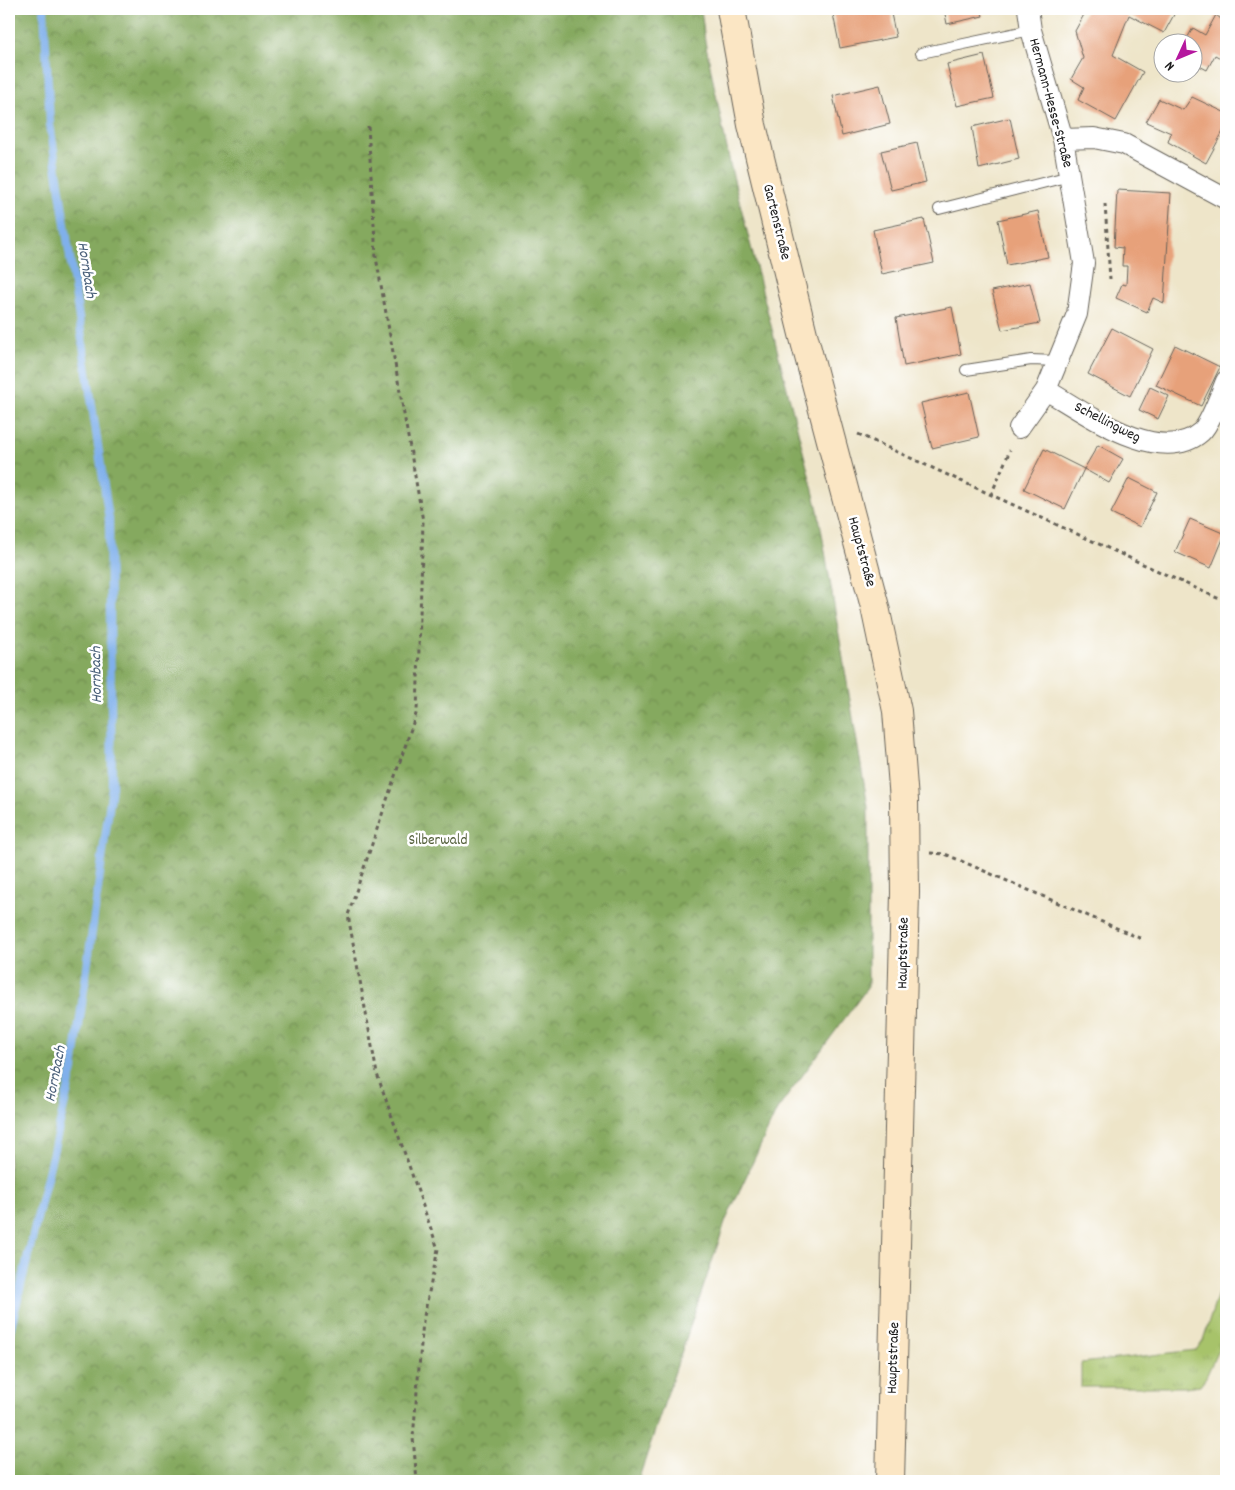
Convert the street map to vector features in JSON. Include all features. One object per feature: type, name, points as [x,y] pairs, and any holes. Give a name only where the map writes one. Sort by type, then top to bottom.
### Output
[{"type":"main road","name":"Gartenstraße","points":[[731,9],[752,125],[829,433]]},
{"type":"main road","name":"Hauptstraße","points":[[829,433],[875,607],[897,711],[904,800],[905,850],[890,1481]]},
{"type":"street","name":"Hermann-Hesse-Straße","points":[[1020,428],[1046,390],[1077,314],[1084,263],[1063,138],[1030,30],[1028,9]]},
{"type":"street","points":[[1063,138],[1094,138],[1124,144],[1226,199]]},
{"type":"street","name":"Schellingweg","points":[[1046,390],[1095,419],[1149,443],[1184,444],[1203,431],[1226,381]]},
{"type":"lane","name":"Hermann-Hesse-Straße","points":[[921,53],[1030,30]]},
{"type":"lane","name":"Hermann-Hesse-Straße","points":[[939,209],[1070,176]]},
{"type":"lane","points":[[966,370],[1031,360],[1057,360]]},
{"type":"path","points":[[368,126],[376,258],[423,521],[417,711],[348,915],[377,1074],[438,1249],[423,1321],[413,1438],[417,1481]]},
{"type":"path","points":[[1105,204],[1110,279]]},
{"type":"path","points":[[991,495],[1020,428]]},
{"type":"path","points":[[829,433],[848,429],[1226,602]]},
{"type":"path","points":[[905,850],[945,854],[1144,940]]},
{"type":"green space","name":"Silberwald","points":[[9,9],[701,9],[705,41],[731,168],[818,510],[868,807],[868,987],[777,1110],[726,1220],[638,1481],[9,1481]]},
{"type":"green space","points":[[1226,1269],[1226,1332],[1206,1377],[1200,1385],[1186,1387],[1081,1387],[1081,1363],[1196,1350],[1203,1340]]},
{"type":"building","points":[[832,9],[890,9],[896,37],[840,48]]},
{"type":"building","points":[[944,9],[981,9],[983,16],[947,24]]},
{"type":"building","points":[[1087,9],[1177,9],[1165,32],[1129,15],[1113,55],[1143,72],[1116,121],[1078,100],[1084,87],[1071,79],[1083,58],[1075,31]]},
{"type":"building","points":[[1226,10],[1226,61],[1215,55],[1207,70],[1202,67],[1202,33],[1205,35],[1216,15],[1221,19]]},
{"type":"building","points":[[1193,28],[1200,32],[1191,32]]},
{"type":"building","points":[[984,55],[994,98],[957,106],[947,64]]},
{"type":"building","points":[[880,85],[890,124],[842,136],[833,96]]},
{"type":"building","points":[[1192,97],[1226,113],[1226,126],[1206,163],[1168,142],[1171,133],[1146,122],[1159,99],[1183,110]]},
{"type":"building","points":[[1010,118],[1019,159],[979,169],[972,127]]},
{"type":"building","points":[[917,143],[926,182],[891,190],[881,151]]},
{"type":"building","points":[[1117,190],[1171,193],[1164,303],[1153,298],[1147,312],[1116,298],[1122,284],[1126,285],[1127,266],[1122,266],[1123,248],[1114,247]]},
{"type":"building","points":[[1038,211],[1048,257],[1007,265],[998,220]]},
{"type":"building","points":[[924,219],[934,263],[882,274],[873,230]]},
{"type":"building","points":[[1030,283],[1040,323],[1002,330],[992,291]]},
{"type":"building","points":[[952,307],[961,354],[904,366],[896,318]]},
{"type":"building","points":[[1112,328],[1153,349],[1130,396],[1088,374]]},
{"type":"building","points":[[1175,345],[1220,367],[1201,406],[1156,385]]},
{"type":"building","points":[[1150,387],[1169,396],[1158,419],[1139,410]]},
{"type":"building","points":[[969,392],[979,437],[932,448],[921,403]]},
{"type":"building","points":[[1098,445],[1123,459],[1109,483],[1084,469]]},
{"type":"building","points":[[1044,449],[1084,469],[1065,509],[1024,489]]},
{"type":"building","points":[[1129,478],[1157,492],[1140,527],[1111,513]]},
{"type":"building","points":[[1190,519],[1225,534],[1211,568],[1175,552]]},
{"type":"waterway","name":"Hornbach","points":[[9,1335],[73,1069],[112,787],[109,519],[50,124],[44,9]]}]
